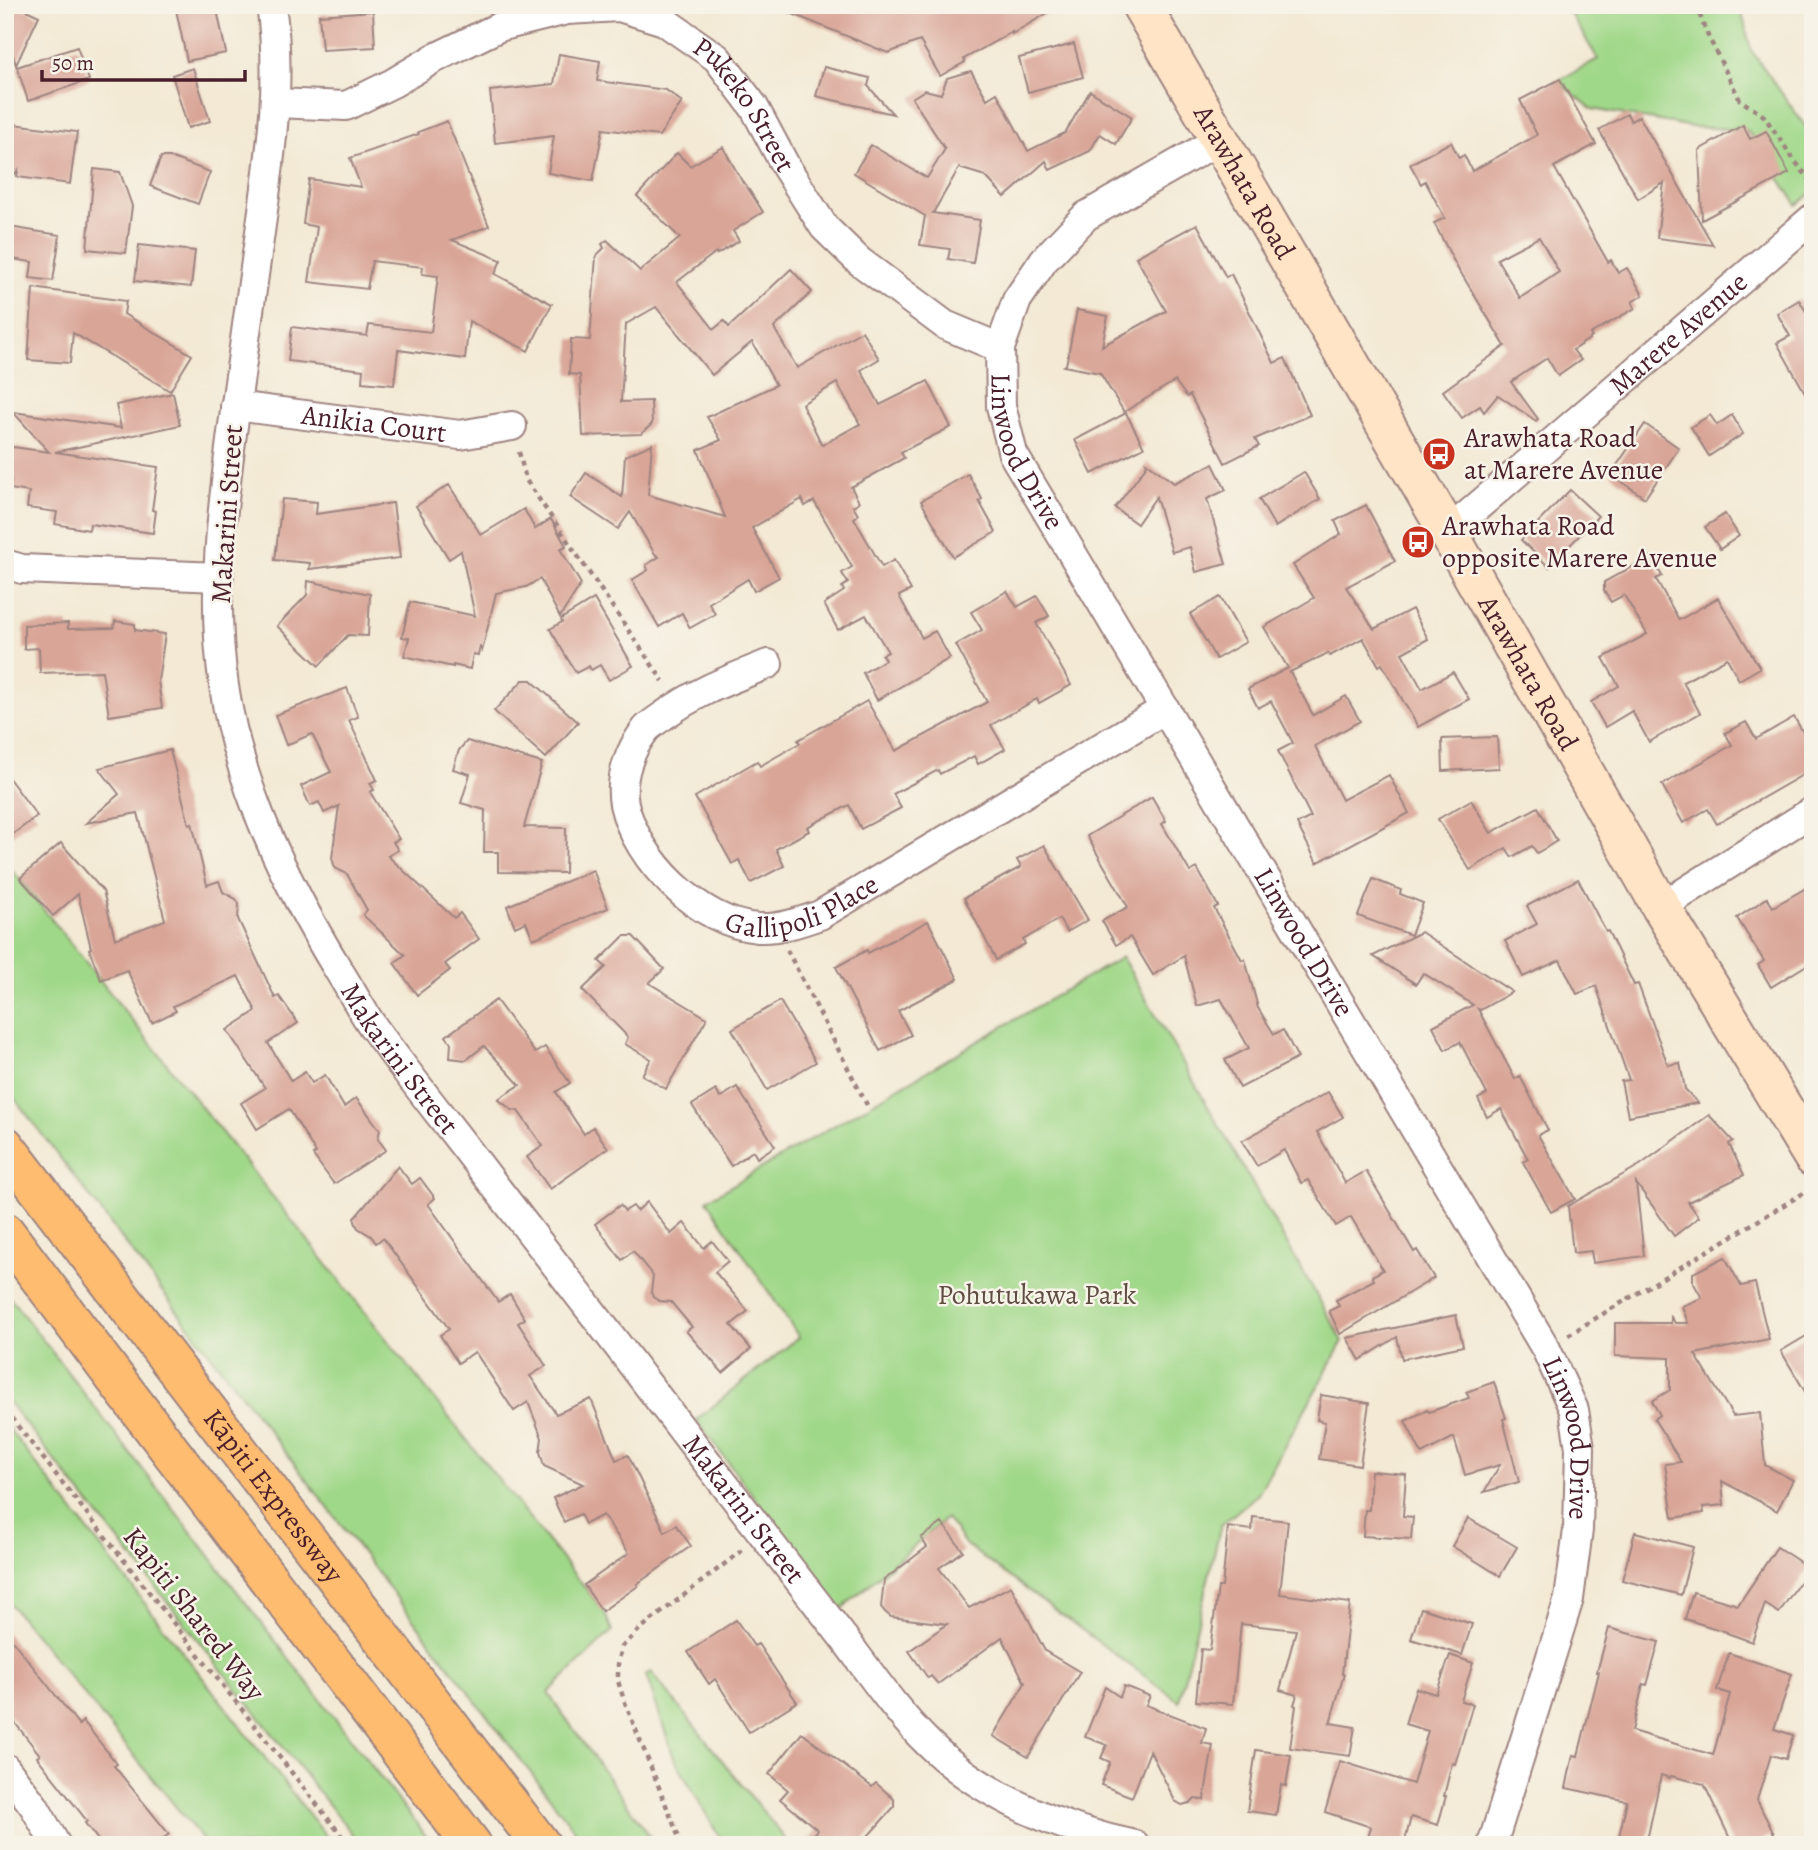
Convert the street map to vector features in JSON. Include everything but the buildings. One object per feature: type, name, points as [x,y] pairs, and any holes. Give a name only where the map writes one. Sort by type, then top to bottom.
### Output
[{"type":"highway","name":"Kāpiti Expressway","points":[[5,1146],[541,1845]]},
{"type":"highway","name":"Kāpiti Expressway","points":[[5,1232],[472,1845]]},
{"type":"main road","name":"Arawhata Road","points":[[1140,5],[1448,532],[1661,907],[1813,1157]]},
{"type":"street","name":"Makarini Street","points":[[271,5],[276,103],[222,504],[219,629],[223,681],[239,757],[275,851],[310,924],[371,1024],[902,1713],[930,1745],[988,1788],[1066,1826],[1099,1838],[1135,1845]]},
{"type":"street","name":"Pukeko Street","points":[[276,103],[346,106],[499,26],[567,10],[619,7],[664,21],[718,58],[754,107],[786,167],[824,227],[868,268],[945,325],[1000,348]]},
{"type":"street","name":"Linwood Drive","points":[[1219,140],[1086,216],[1044,260],[1017,300],[1000,348],[1001,406],[1013,454],[1546,1349],[1574,1410],[1580,1448],[1578,1530],[1569,1599],[1492,1845]]},
{"type":"street","name":"Marere Avenue","points":[[1448,532],[1813,218]]},
{"type":"street","name":"Anikia Court","points":[[235,406],[460,435],[512,426]]},
{"type":"street","points":[[5,564],[22,569],[219,577]]},
{"type":"street","name":"Gallipoli Place","points":[[768,664],[703,690],[648,726],[631,750],[624,780],[624,803],[633,828],[646,852],[676,889],[698,905],[734,923],[755,928],[776,928],[820,915],[1165,709]]},
{"type":"street","points":[[1661,907],[1813,811]]},
{"type":"street","points":[[5,1768],[34,1806],[56,1845]]},
{"type":"path","points":[[1696,5],[1707,34],[1740,100],[1764,116],[1813,184]]},
{"type":"path","points":[[512,426],[526,480],[663,681]]},
{"type":"path","points":[[776,928],[867,1105]]},
{"type":"path","points":[[1546,1349],[1813,1188]]},
{"type":"path","name":"Kapiti Shared Way","points":[[5,1410],[349,1845]]},
{"type":"path","points":[[682,1845],[618,1681],[622,1647],[640,1629],[763,1535]]},
{"type":"green space","points":[[1565,5],[1740,5],[1751,50],[1813,137],[1813,192],[1797,205],[1747,130],[1693,127],[1592,109],[1558,81],[1598,59]]},
{"type":"green space","points":[[5,861],[605,1613],[612,1631],[548,1693],[656,1845],[586,1845],[5,1086]]},
{"type":"green space","name":"Pohutukawa Park","points":[[1122,957],[1343,1341],[1258,1494],[1221,1525],[1179,1701],[966,1545],[946,1518],[840,1610],[696,1420],[799,1337],[707,1200]]},
{"type":"green space","points":[[5,1291],[433,1845],[361,1845],[5,1398]]},
{"type":"green space","points":[[5,1424],[333,1845],[207,1845],[5,1598]]},
{"type":"green space","points":[[651,1672],[790,1845],[724,1845],[674,1758],[646,1675]]},
{"type":"place","name":"Arawhata Road at Marere Avenue","points":[[1439,454]]},
{"type":"place","name":"Arawhata Road opposite Marere Avenue","points":[[1418,542]]}]
